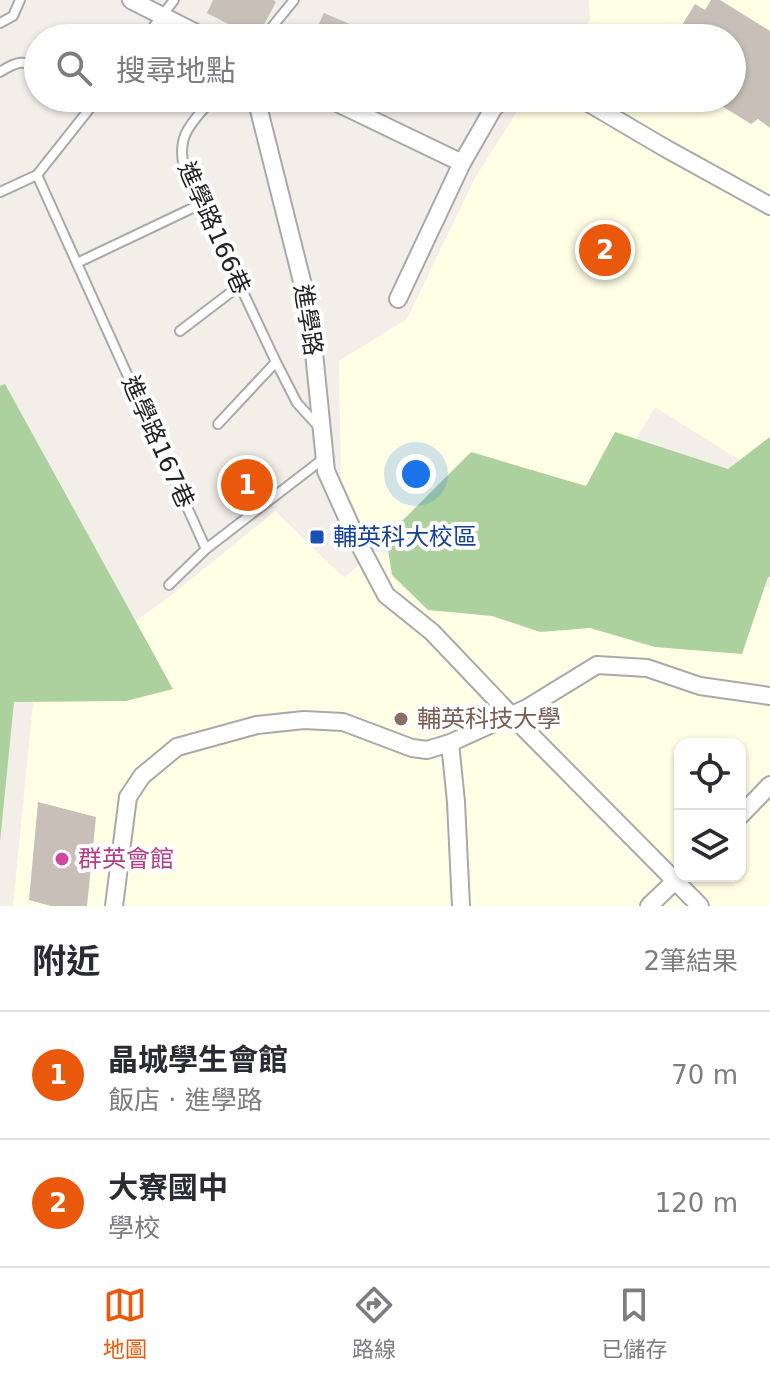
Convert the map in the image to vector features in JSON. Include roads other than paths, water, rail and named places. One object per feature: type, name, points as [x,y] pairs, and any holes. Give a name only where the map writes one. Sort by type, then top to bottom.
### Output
[{"type":"street","points":[[131,0],[179,24]]},
{"type":"street","name":"進學路","points":[[260,112],[310,313],[326,471],[386,595],[432,632],[511,715],[674,874]]},
{"type":"street","points":[[356,112],[462,163]]},
{"type":"street","points":[[398,299],[462,163],[491,112]]},
{"type":"street","points":[[604,112],[770,206]]},
{"type":"street","points":[[114,906],[128,797],[142,776],[177,747],[257,725],[304,720],[343,722],[412,748],[427,750],[450,743],[527,708],[597,665],[647,668],[700,686],[770,696]]},
{"type":"street","points":[[450,743],[461,906]]},
{"type":"street","points":[[746,810],[770,785]]},
{"type":"street","points":[[649,906],[674,882]]},
{"type":"street","name":"進學路","points":[[681,882],[700,906]]},
{"type":"lane","points":[[0,23],[13,16],[20,0]]},
{"type":"lane","points":[[156,24],[174,0]]},
{"type":"lane","points":[[274,24],[294,0]]},
{"type":"lane","points":[[0,72],[13,64],[24,62]]},
{"type":"lane","points":[[0,192],[37,175],[86,112]]},
{"type":"lane","name":"進學路166巷","points":[[201,112],[185,131],[181,144],[184,167],[297,403],[322,430]]},
{"type":"lane","points":[[37,175],[77,263],[201,204]]},
{"type":"lane","name":"進學路167巷","points":[[77,263],[206,549]]},
{"type":"lane","points":[[180,331],[239,286]]},
{"type":"lane","points":[[218,424],[276,362]]},
{"type":"lane","points":[[169,585],[206,549],[325,458]]},
{"type":"place","name":"大寮國中","points":[[605,250]]},
{"type":"place","name":"晶城學生會館","points":[[247,485]]},
{"type":"place","name":"輔英科大校區","points":[[317,537]]},
{"type":"place","name":"輔英科技大學","points":[[401,719]]},
{"type":"place","name":"群英會館","points":[[62,859]]}]
